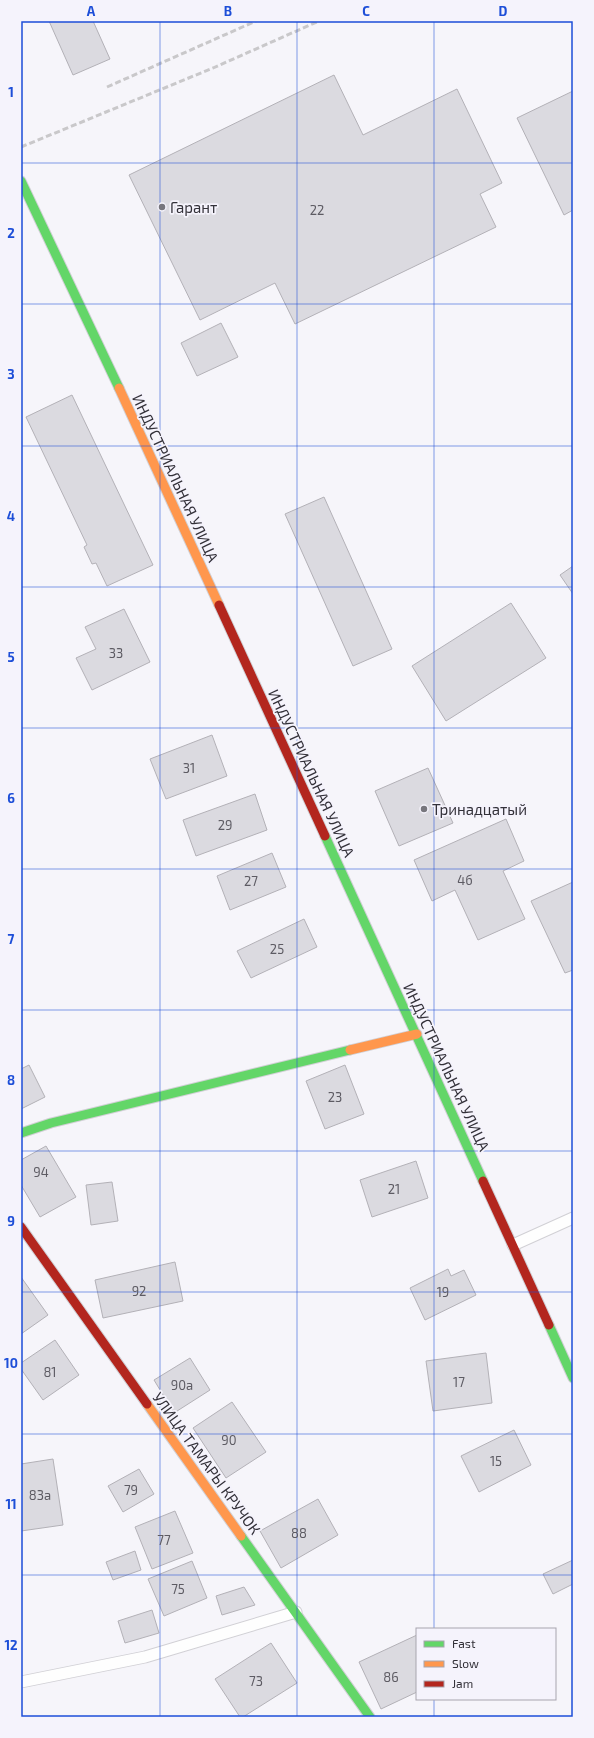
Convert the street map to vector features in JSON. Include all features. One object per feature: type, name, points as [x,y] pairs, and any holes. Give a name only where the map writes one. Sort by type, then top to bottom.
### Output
[{"type":"main road","name":"ИНДУСТРИАЛЬНАЯ УЛИЦА","points":[[21,181],[139,430],[573,1378]]},
{"type":"main road","points":[[21,1133],[51,1123],[416,1034]]},
{"type":"main road","name":"УЛИЦА ТАМАРЫ КРУЧОК","points":[[21,1227],[370,1717]]},
{"type":"lane","points":[[513,1245],[573,1218]]},
{"type":"lane","points":[[21,1682],[145,1657],[296,1612]]},
{"type":"building","points":[[49,21],[93,21],[110,59],[73,75]]},
{"type":"building","points":[[334,75],[363,135],[457,89],[502,183],[480,194],[496,227],[295,324],[275,283],[200,320],[129,175]]},
{"type":"building","points":[[573,91],[573,210],[564,215],[517,118]]},
{"type":"building","points":[[221,323],[238,357],[197,376],[181,343]]},
{"type":"building","points":[[72,395],[153,565],[107,586],[96,563],[92,564],[84,547],[87,545],[26,417]]},
{"type":"building","points":[[324,497],[392,649],[353,666],[285,514]]},
{"type":"building","points":[[573,566],[573,594],[560,575]]},
{"type":"building","points":[[511,603],[546,658],[446,721],[412,666]]},
{"type":"building","points":[[124,609],[150,662],[92,690],[76,658],[96,649],[85,627]]},
{"type":"building","points":[[212,735],[227,776],[166,799],[150,759]]},
{"type":"building","points":[[428,768],[453,823],[399,846],[375,791]]},
{"type":"building","points":[[255,794],[267,830],[196,856],[183,820]]},
{"type":"building","points":[[506,819],[524,861],[503,871],[525,919],[478,940],[455,890],[432,901],[414,860]]},
{"type":"building","points":[[272,853],[286,887],[230,910],[217,876]]},
{"type":"building","points":[[573,882],[573,970],[565,973],[531,901]]},
{"type":"building","points":[[304,919],[317,947],[251,978],[237,951]]},
{"type":"building","points":[[29,1065],[45,1097],[21,1109],[21,1069]]},
{"type":"building","points":[[345,1065],[364,1114],[325,1129],[306,1081]]},
{"type":"building","points":[[46,1146],[76,1197],[40,1217],[21,1185],[21,1160]]},
{"type":"building","points":[[416,1161],[428,1198],[372,1217],[360,1180]]},
{"type":"building","points":[[112,1182],[118,1221],[91,1225],[86,1185]]},
{"type":"building","points":[[175,1262],[183,1301],[103,1318],[95,1280]]},
{"type":"building","points":[[448,1269],[451,1276],[464,1270],[476,1295],[425,1320],[410,1288]]},
{"type":"building","points":[[21,1277],[48,1315],[21,1334]]},
{"type":"building","points":[[55,1340],[79,1375],[43,1400],[21,1369],[21,1363]]},
{"type":"building","points":[[486,1353],[492,1403],[433,1411],[426,1361]]},
{"type":"building","points":[[190,1358],[210,1390],[174,1413],[154,1380]]},
{"type":"building","points":[[232,1402],[266,1452],[226,1478],[193,1428]]},
{"type":"building","points":[[514,1430],[531,1465],[479,1492],[461,1456]]},
{"type":"building","points":[[53,1459],[63,1525],[21,1531],[21,1464]]},
{"type":"building","points":[[139,1469],[154,1494],[123,1512],[108,1486]]},
{"type":"building","points":[[318,1499],[338,1535],[281,1568],[260,1531]]},
{"type":"building","points":[[175,1511],[193,1553],[152,1569],[135,1527]]},
{"type":"building","points":[[135,1551],[141,1570],[113,1580],[106,1562]]},
{"type":"building","points":[[573,1560],[573,1584],[553,1594],[543,1574]]},
{"type":"building","points":[[192,1561],[207,1598],[164,1616],[148,1579]]},
{"type":"building","points":[[244,1587],[255,1605],[222,1615],[216,1596]]},
{"type":"building","points":[[152,1610],[159,1633],[125,1643],[118,1621]]},
{"type":"building","points":[[416,1635],[416,1692],[381,1709],[359,1662]]},
{"type":"building","points":[[271,1643],[297,1683],[243,1717],[240,1717],[215,1679]]},
{"type":"railway","points":[[107,87],[256,21]]},
{"type":"railway","points":[[21,147],[213,68],[319,21]]},
{"type":"traffic: fast","points":[[21,181],[119,388]]},
{"type":"traffic: fast","points":[[325,836],[483,1181]]},
{"type":"traffic: fast","points":[[21,1133],[51,1123],[350,1050]]},
{"type":"traffic: fast","points":[[549,1325],[573,1378]]},
{"type":"traffic: fast","points":[[241,1536],[370,1717]]},
{"type":"traffic: slow","points":[[119,388],[219,605]]},
{"type":"traffic: slow","points":[[350,1050],[417,1034]]},
{"type":"traffic: slow","points":[[147,1404],[241,1536]]},
{"type":"traffic: jam","points":[[219,605],[325,836]]},
{"type":"traffic: jam","points":[[483,1181],[549,1325]]},
{"type":"traffic: jam","points":[[21,1227],[147,1404]]},
{"type":"place","name":"Гарант","points":[[162,207]]},
{"type":"place","name":"Тринадцатый","points":[[424,809]]}]
